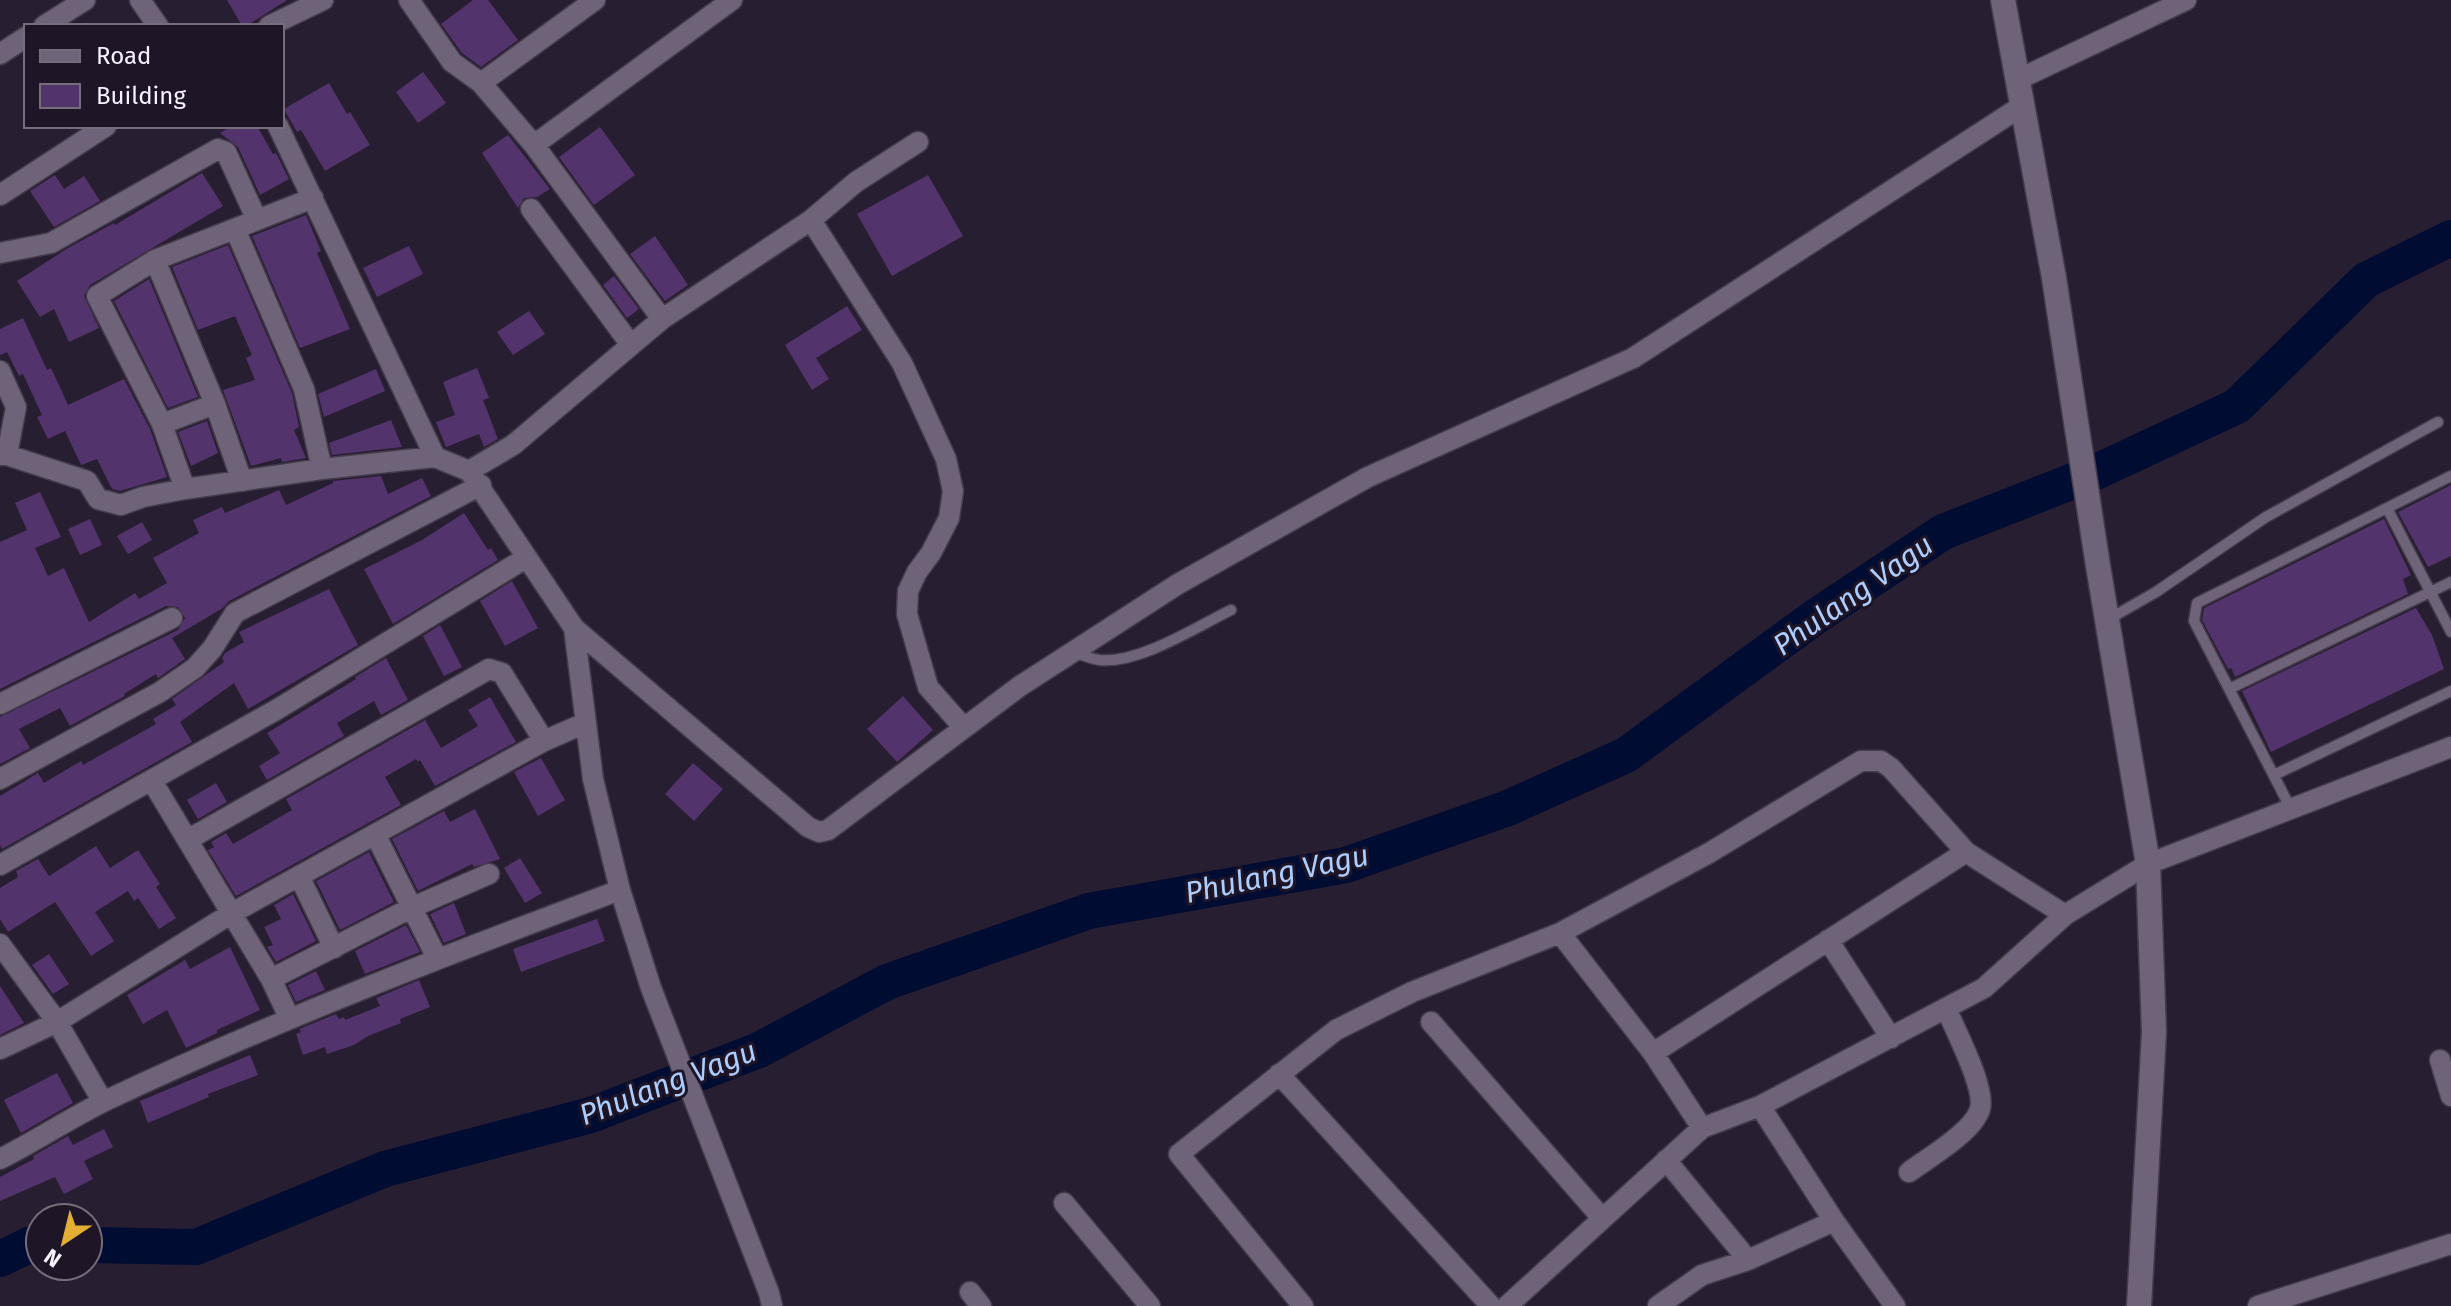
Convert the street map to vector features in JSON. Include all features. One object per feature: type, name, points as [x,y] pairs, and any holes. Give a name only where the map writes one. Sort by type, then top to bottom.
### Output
[{"type":"street","points":[[47,24],[85,0]]},
{"type":"street","points":[[140,0],[157,24]]},
{"type":"street","points":[[273,24],[323,0]]},
{"type":"street","points":[[409,0],[452,62],[481,83],[534,145],[662,319]]},
{"type":"street","points":[[481,83],[595,0]]},
{"type":"street","points":[[534,145],[732,0]]},
{"type":"street","points":[[2003,0],[2054,278],[2148,864],[2154,1032],[2139,1306]]},
{"type":"street","points":[[2017,80],[2186,0]]},
{"type":"street","points":[[0,54],[24,38]]},
{"type":"street","points":[[0,371],[16,407],[4,455],[87,481],[98,499],[121,505],[143,497],[185,489],[322,469],[435,457],[475,478],[574,628],[808,827],[819,832],[828,830],[1020,686],[1178,584],[1368,477],[1633,358],[2022,106]]},
{"type":"street","points":[[0,195],[103,128]]},
{"type":"street","points":[[279,128],[435,457]]},
{"type":"street","points":[[0,779],[160,692],[195,668],[212,649],[235,613],[475,478],[662,319],[811,220],[856,182],[918,142]]},
{"type":"street","points":[[1,249],[51,243],[218,149],[226,152],[257,220]]},
{"type":"street","points":[[185,489],[162,424],[97,296],[155,260],[313,198]]},
{"type":"street","points":[[531,209],[631,345]]},
{"type":"street","points":[[811,220],[902,363],[946,459],[953,491],[949,518],[908,591],[907,614],[928,687],[964,728]]},
{"type":"street","points":[[235,229],[304,389],[322,469]]},
{"type":"street","points":[[155,260],[215,404],[242,481]]},
{"type":"street","points":[[162,424],[215,404]]},
{"type":"street","points":[[0,865],[276,710],[526,558]]},
{"type":"street","points":[[0,704],[172,618]]},
{"type":"street","points":[[574,628],[593,779],[620,890],[651,988],[772,1306]]},
{"type":"street","points":[[189,839],[489,669],[502,673],[544,741]]},
{"type":"street","points":[[0,1049],[57,1022],[232,913],[544,741],[585,723]]},
{"type":"street","points":[[1507,1306],[1702,1128],[1760,1106],[1984,988],[2065,915],[2148,864],[2451,747]]},
{"type":"street","points":[[1296,1303],[1179,1154],[1336,1030],[1412,992],[1560,933],[1709,853],[1861,761],[1881,761],[1891,768],[1966,852],[2065,915]]},
{"type":"street","points":[[152,781],[271,979],[289,1017]]},
{"type":"street","points":[[375,834],[437,958]]},
{"type":"street","points":[[1653,1053],[1966,852]]},
{"type":"street","points":[[271,979],[413,907],[489,874]]},
{"type":"street","points":[[299,876],[334,948]]},
{"type":"street","points":[[0,1159],[103,1102],[289,1017],[620,890]]},
{"type":"street","points":[[1560,933],[1653,1053],[1702,1128]]},
{"type":"street","points":[[1828,940],[1891,1038]]},
{"type":"street","points":[[0,944],[57,1022],[103,1102]]},
{"type":"street","points":[[1909,1172],[1969,1127],[1980,1109],[1980,1092],[1946,1008]]},
{"type":"street","points":[[1431,1022],[1602,1218]]},
{"type":"street","points":[[2440,1060],[2451,1096]]},
{"type":"street","points":[[1279,1074],[1491,1306]]},
{"type":"street","points":[[1760,1106],[1834,1221],[1895,1306]]},
{"type":"street","points":[[1666,1160],[1748,1260]]},
{"type":"street","points":[[1064,1203],[1150,1306]]},
{"type":"street","points":[[1658,1306],[1702,1275],[1748,1260],[1834,1221]]},
{"type":"street","points":[[2258,1306],[2451,1244]]},
{"type":"lane","points":[[2108,620],[2156,592],[2266,517],[2438,422]]},
{"type":"lane","points":[[2291,809],[2194,621],[2197,603],[2451,476]]},
{"type":"lane","points":[[2387,508],[2451,632]]},
{"type":"lane","points":[[2229,689],[2451,582]]},
{"type":"lane","points":[[1073,652],[1099,660],[1121,659],[1231,610]]},
{"type":"lane","points":[[2274,775],[2451,691]]},
{"type":"building","points":[[227,0],[287,0],[249,24],[241,24]]},
{"type":"building","points":[[473,0],[488,0],[518,40],[481,67],[462,53],[441,24]]},
{"type":"building","points":[[423,72],[446,103],[418,123],[396,92]]},
{"type":"building","points":[[329,83],[370,145],[325,171],[301,130],[297,132],[284,109]]},
{"type":"building","points":[[600,127],[635,175],[594,205],[559,157]]},
{"type":"building","points":[[229,128],[258,128],[289,179],[260,195],[238,147],[220,133]]},
{"type":"building","points":[[508,135],[550,189],[537,197],[524,198],[518,208],[482,153]]},
{"type":"building","points":[[202,173],[223,206],[90,285],[84,296],[99,328],[69,342],[54,309],[40,317],[17,281],[68,248],[115,225]]},
{"type":"building","points":[[55,175],[64,189],[84,176],[100,201],[54,227],[30,191]]},
{"type":"building","points":[[928,175],[963,236],[892,276],[857,214]]},
{"type":"building","points":[[306,215],[321,251],[317,253],[350,329],[300,348],[252,236]]},
{"type":"building","points":[[655,236],[688,285],[665,301],[630,254]]},
{"type":"building","points":[[228,245],[292,393],[299,427],[294,430],[306,458],[282,462],[281,458],[251,466],[223,390],[255,380],[246,358],[252,355],[235,316],[198,330],[172,267]]},
{"type":"building","points":[[409,246],[423,274],[377,297],[363,268]]},
{"type":"building","points":[[614,276],[639,309],[627,318],[603,285]]},
{"type":"building","points":[[149,279],[198,397],[168,408],[114,301]]},
{"type":"building","points":[[847,306],[862,330],[816,358],[829,379],[812,390],[785,345]]},
{"type":"building","points":[[529,311],[545,334],[513,355],[497,332]]},
{"type":"building","points":[[23,318],[47,370],[51,368],[68,405],[124,379],[150,429],[167,477],[120,491],[112,489],[97,459],[81,465],[65,431],[48,439],[37,417],[42,415],[23,374],[19,376],[7,352],[0,355],[0,329]]},
{"type":"building","points":[[477,368],[489,398],[483,400],[498,439],[484,447],[479,434],[446,447],[436,422],[455,415],[443,382]]},
{"type":"building","points":[[376,369],[385,391],[324,417],[318,394]]},
{"type":"building","points":[[391,420],[402,447],[332,455],[329,443]]},
{"type":"building","points":[[207,421],[218,453],[191,466],[178,432]]},
{"type":"building","points":[[381,476],[388,494],[422,478],[431,496],[229,601],[223,608],[172,638],[185,659],[158,678],[156,674],[125,696],[70,726],[60,708],[19,729],[30,748],[0,764],[0,717],[178,630],[185,618],[178,607],[166,606],[0,689],[0,542],[27,530],[15,503],[40,492],[61,537],[35,548],[48,576],[64,568],[89,622],[135,593],[139,599],[167,583],[153,558],[199,533],[193,520],[222,507],[225,513],[279,490],[286,505],[333,481]]},
{"type":"building","points":[[2451,485],[2451,556],[2428,567],[2398,512]]},
{"type":"building","points":[[464,513],[498,560],[393,624],[364,569],[422,540]]},
{"type":"building","points":[[90,519],[102,545],[80,555],[68,529]]},
{"type":"building","points":[[2384,519],[2411,575],[2403,579],[2408,594],[2235,677],[2202,620],[2204,608]]},
{"type":"building","points":[[142,522],[152,540],[128,554],[117,536]]},
{"type":"building","points":[[512,581],[538,628],[505,646],[480,601]]},
{"type":"building","points":[[329,589],[358,645],[248,709],[234,683],[180,722],[192,742],[2,849],[0,796],[38,773],[44,783],[81,761],[83,765],[156,724],[153,719],[176,705],[172,699],[224,662],[222,658],[225,653],[244,642],[239,632]]},
{"type":"building","points":[[2416,608],[2432,635],[2444,669],[2271,752],[2242,691]]},
{"type":"building","points":[[440,625],[462,667],[444,676],[423,636]]},
{"type":"building","points":[[386,658],[408,700],[381,715],[374,701],[337,723],[344,736],[267,780],[259,766],[280,753],[267,733]]},
{"type":"building","points":[[903,696],[933,730],[897,762],[867,729]]},
{"type":"building","points":[[490,697],[516,742],[435,786],[420,760],[418,762],[416,759],[385,777],[401,805],[236,896],[208,850],[214,847],[211,842],[226,833],[233,844],[292,810],[286,799],[425,720],[441,748],[478,726],[468,710]]},
{"type":"building","points":[[541,758],[565,800],[538,816],[514,772]]},
{"type":"building","points":[[693,763],[723,789],[694,821],[665,794]]},
{"type":"building","points":[[216,783],[227,802],[198,819],[187,800]]},
{"type":"building","points":[[475,809],[500,859],[474,867],[472,864],[418,891],[392,839],[444,811],[450,822]]},
{"type":"building","points":[[96,846],[110,868],[138,850],[160,884],[156,887],[176,918],[159,929],[138,898],[134,901],[128,891],[95,912],[114,941],[91,956],[55,902],[8,932],[0,919],[0,888],[18,877],[16,871],[38,859],[49,876]]},
{"type":"building","points":[[369,852],[394,902],[340,930],[316,881]]},
{"type":"building","points":[[520,858],[542,893],[525,903],[504,868]]},
{"type":"building","points":[[293,894],[316,941],[276,962],[267,947],[273,945],[264,927],[281,919],[274,905]]},
{"type":"building","points":[[454,903],[466,934],[444,943],[430,914]]},
{"type":"building","points":[[597,919],[605,941],[521,972],[513,949]]},
{"type":"building","points":[[406,925],[420,952],[365,974],[355,951]]},
{"type":"building","points":[[230,947],[260,1010],[186,1048],[167,1010],[143,1024],[127,995],[185,960],[190,969]]},
{"type":"building","points":[[49,954],[69,984],[53,994],[32,965]]},
{"type":"building","points":[[316,971],[325,990],[296,1002],[288,985]]},
{"type":"building","points":[[419,980],[430,1007],[400,1019],[401,1023],[354,1045],[327,1054],[325,1047],[303,1055],[296,1034],[301,1032],[299,1029],[336,1014],[339,1019],[344,1017],[345,1020],[380,1006],[376,998]]},
{"type":"building","points":[[0,986],[24,1023],[0,1035]]},
{"type":"building","points":[[250,1055],[258,1075],[208,1094],[209,1097],[148,1123],[140,1101]]},
{"type":"building","points":[[57,1073],[73,1103],[21,1133],[4,1100]]},
{"type":"building","points":[[104,1129],[113,1147],[84,1161],[93,1179],[64,1194],[55,1177],[0,1201],[0,1177],[68,1136],[73,1145]]},
{"type":"waterway","name":"Phulang Vagu","points":[[104,1245],[196,1247],[385,1169],[591,1115],[759,1050],[887,982],[1089,911],[1346,865],[1508,808],[1626,755],[1815,617],[1943,532],[2096,472],[2237,406],[2366,280],[2451,238]]},
{"type":"waterway","name":"Phulang Vagu","points":[[0,1259],[24,1247]]}]
